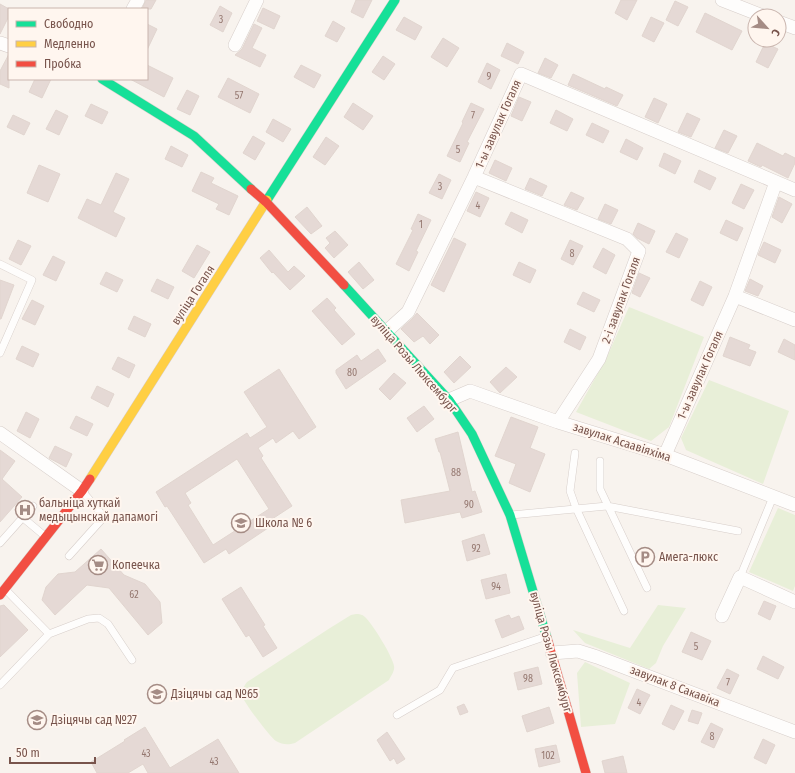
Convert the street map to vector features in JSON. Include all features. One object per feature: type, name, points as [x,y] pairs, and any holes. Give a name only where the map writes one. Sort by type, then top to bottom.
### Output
[{"type":"street","points":[[235,45],[256,0]]},
{"type":"street","name":"вуліца Гогаля","points":[[3,592],[82,491],[395,0]]},
{"type":"street","points":[[722,0],[747,10]]},
{"type":"street","name":"1-ы завулак Гогаля","points":[[388,331],[408,312],[474,177],[521,74],[795,190]]},
{"type":"street","name":"вуліца Розы Люксембург","points":[[104,80],[194,136],[266,202],[388,331],[449,400],[472,434],[510,515],[547,636],[586,773]]},
{"type":"street","name":"2-і завулак Гогаля","points":[[474,177],[627,239],[639,251],[599,359],[558,422]]},
{"type":"street","name":"1-ы завулак Гогаля","points":[[665,455],[735,296],[776,182]]},
{"type":"street","points":[[735,296],[795,320]]},
{"type":"street","name":"завулак Асаавіяхіма","points":[[449,400],[470,391],[558,422],[665,455],[795,505]]},
{"type":"street","points":[[0,433],[82,491]]},
{"type":"street","points":[[722,616],[740,577],[795,602]]},
{"type":"street","name":"завулак 8 Сакавіка","points":[[552,653],[578,651],[597,657],[795,732]]},
{"type":"lane","points":[[0,264],[32,280],[0,353]]},
{"type":"lane","points":[[575,453],[570,490],[576,508],[624,612]]},
{"type":"lane","points":[[600,461],[600,488],[607,506],[647,588]]},
{"type":"lane","points":[[69,556],[104,517],[82,491]]},
{"type":"lane","points":[[740,577],[773,497]]},
{"type":"lane","points":[[0,542],[33,506]]},
{"type":"lane","points":[[510,515],[607,506],[738,531]]},
{"type":"lane","points":[[22,517],[46,537]]},
{"type":"lane","points":[[3,592],[49,634]]},
{"type":"lane","points":[[0,685],[49,634],[88,619],[98,618],[108,624],[132,660]]},
{"type":"lane","points":[[397,715],[440,690],[453,668],[547,636]]},
{"type":"green space","points":[[629,307],[704,337],[669,427],[651,441],[576,412],[606,359]]},
{"type":"green space","points":[[709,380],[789,411],[763,484],[686,450],[681,438]]},
{"type":"green space","points":[[778,508],[795,515],[795,586],[793,591],[749,572]]},
{"type":"green space","points":[[658,605],[686,608],[663,646],[656,663],[649,669],[585,643],[573,630],[630,648]]},
{"type":"green space","points":[[351,615],[363,615],[368,620],[382,640],[390,655],[394,668],[389,680],[295,743],[286,744],[276,741],[252,713],[244,700],[242,690],[245,685],[247,682],[330,628]]},
{"type":"green space","points":[[585,662],[630,683],[615,724],[581,727],[577,673]]},
{"type":"building","points":[[146,0],[156,0],[151,9],[142,8]]},
{"type":"building","points":[[356,0],[372,0],[363,18],[351,12]]},
{"type":"building","points":[[621,0],[637,0],[627,20],[615,13]]},
{"type":"building","points":[[675,1],[688,7],[678,26],[666,20]]},
{"type":"building","points":[[0,4],[8,8],[8,18],[0,34]]},
{"type":"building","points":[[220,6],[232,13],[223,32],[210,25]]},
{"type":"building","points":[[263,8],[280,16],[274,29],[257,21]]},
{"type":"building","points":[[705,13],[742,31],[732,50],[696,32]]},
{"type":"building","points":[[404,17],[422,27],[415,40],[396,30]]},
{"type":"building","points":[[651,17],[664,23],[654,42],[642,36]]},
{"type":"building","points":[[333,21],[345,28],[337,42],[325,36]]},
{"type":"building","points":[[148,24],[157,29],[148,48]]},
{"type":"building","points":[[254,24],[262,28],[252,48],[266,55],[260,67],[235,55],[242,49]]},
{"type":"building","points":[[443,38],[459,48],[447,67],[431,57]]},
{"type":"building","points":[[507,43],[524,52],[518,64],[501,56]]},
{"type":"building","points":[[763,48],[778,49],[768,68],[756,62]]},
{"type":"building","points":[[8,56],[9,88],[0,84],[0,71]]},
{"type":"building","points":[[383,56],[395,64],[384,80],[372,72]]},
{"type":"building","points":[[545,58],[558,65],[551,78],[538,73]]},
{"type":"building","points":[[487,63],[500,70],[491,89],[478,82]]},
{"type":"building","points":[[301,65],[321,75],[314,88],[294,77]]},
{"type":"building","points":[[148,66],[173,78],[164,97],[132,80],[148,80]]},
{"type":"building","points":[[573,74],[605,89],[606,87],[623,95],[617,106],[568,85]]},
{"type":"building","points":[[228,78],[259,94],[250,113],[218,97]]},
{"type":"building","points":[[35,80],[51,80],[42,98],[29,92]]},
{"type":"building","points":[[187,90],[199,96],[190,115],[177,109]]},
{"type":"building","points":[[519,97],[531,102],[522,121],[511,116]]},
{"type":"building","points":[[654,98],[667,104],[658,123],[645,117]]},
{"type":"building","points":[[353,103],[373,116],[363,130],[344,117]]},
{"type":"building","points":[[471,103],[484,109],[467,142],[469,143],[460,162],[447,156]]},
{"type":"building","points":[[91,104],[108,112],[102,124],[85,116]]},
{"type":"building","points":[[56,110],[68,116],[59,135],[46,129]]},
{"type":"building","points":[[556,110],[573,119],[567,131],[550,123]]},
{"type":"building","points":[[687,113],[700,119],[691,137],[678,132]]},
{"type":"building","points":[[13,115],[30,123],[24,135],[7,127]]},
{"type":"building","points":[[273,119],[291,129],[283,142],[266,132]]},
{"type":"building","points":[[592,123],[609,131],[603,143],[586,135]]},
{"type":"building","points":[[724,130],[737,136],[728,153],[715,148]]},
{"type":"building","points":[[253,136],[265,143],[255,160],[243,153]]},
{"type":"building","points":[[326,137],[339,146],[325,165],[313,157]]},
{"type":"building","points":[[626,139],[643,148],[637,160],[620,152]]},
{"type":"building","points":[[757,143],[783,156],[785,153],[795,158],[795,163],[788,178],[762,165],[761,167],[748,161]]},
{"type":"building","points":[[171,146],[188,155],[182,167],[165,159]]},
{"type":"building","points":[[664,153],[681,161],[675,174],[659,166]]},
{"type":"building","points":[[495,160],[512,168],[506,181],[489,173]]},
{"type":"building","points":[[39,165],[60,174],[48,202],[27,193]]},
{"type":"building","points":[[699,170],[716,178],[710,190],[694,182]]},
{"type":"building","points":[[201,172],[214,178],[211,183],[238,196],[229,215],[216,209],[219,204],[192,191]]},
{"type":"building","points":[[116,173],[129,179],[113,212],[125,218],[116,237],[78,218],[87,199],[101,205]]},
{"type":"building","points":[[439,174],[451,180],[442,199],[429,193]]},
{"type":"building","points":[[530,178],[547,186],[542,196],[525,189]]},
{"type":"building","points":[[741,184],[754,190],[744,209],[732,203]]},
{"type":"building","points":[[476,192],[489,198],[480,217],[467,211]]},
{"type":"building","points":[[571,192],[584,198],[577,210],[564,205]]},
{"type":"building","points":[[779,197],[792,204],[782,223],[772,217]]},
{"type":"building","points":[[605,204],[618,210],[611,224],[598,219]]},
{"type":"building","points":[[307,207],[322,226],[311,234],[295,217]]},
{"type":"building","points":[[511,212],[528,220],[522,233],[505,224]]},
{"type":"building","points":[[418,214],[431,220],[416,251],[418,252],[409,271],[396,264],[413,230],[411,229]]},
{"type":"building","points":[[726,220],[743,228],[737,241],[720,233]]},
{"type":"building","points":[[638,223],[655,231],[649,244],[637,238],[633,234]]},
{"type":"building","points":[[335,231],[348,245],[334,258],[325,248],[330,243],[326,238]]},
{"type":"building","points":[[676,233],[688,239],[679,258],[666,252]]},
{"type":"building","points":[[454,238],[466,244],[444,292],[431,285]]},
{"type":"building","points":[[18,240],[31,246],[21,265],[9,259]]},
{"type":"building","points":[[570,240],[583,246],[573,265],[561,259]]},
{"type":"building","points":[[764,242],[781,250],[775,263],[758,255]]},
{"type":"building","points":[[197,245],[210,252],[194,278],[182,271]]},
{"type":"building","points":[[603,248],[615,255],[606,274],[593,267]]},
{"type":"building","points":[[269,250],[288,272],[294,266],[305,276],[290,290],[273,272],[272,273],[260,258]]},
{"type":"building","points":[[53,256],[65,262],[56,281],[43,275]]},
{"type":"building","points":[[359,262],[374,280],[363,289],[348,272]]},
{"type":"building","points":[[519,262],[536,270],[530,283],[513,275]]},
{"type":"building","points":[[106,272],[123,280],[117,292],[100,284]]},
{"type":"building","points":[[639,273],[650,278],[640,297],[632,293]]},
{"type":"building","points":[[157,279],[174,287],[168,299],[151,291]]},
{"type":"building","points":[[750,279],[763,286],[758,296],[745,291]]},
{"type":"building","points":[[0,280],[14,285],[1,319],[0,319]]},
{"type":"building","points":[[700,281],[712,287],[703,306],[691,300]]},
{"type":"building","points":[[583,292],[600,300],[594,312],[577,304]]},
{"type":"building","points":[[327,298],[336,308],[334,310],[355,334],[342,345],[312,311]]},
{"type":"building","points":[[32,300],[44,306],[35,325],[22,319]]},
{"type":"building","points":[[417,313],[439,335],[430,344],[423,336],[414,342],[401,329]]},
{"type":"building","points":[[134,316],[151,324],[145,337],[128,329]]},
{"type":"building","points":[[570,329],[586,337],[580,350],[564,342]]},
{"type":"building","points":[[730,337],[750,345],[748,349],[756,352],[750,366],[723,356]]},
{"type":"building","points":[[784,339],[795,345],[795,360],[778,352]]},
{"type":"building","points":[[22,346],[39,354],[33,367],[16,359]]},
{"type":"building","points":[[378,349],[386,361],[346,389],[336,373],[336,370],[357,355],[361,361]]},
{"type":"building","points":[[460,356],[471,367],[454,383],[444,372]]},
{"type":"building","points":[[118,357],[135,365],[129,378],[112,369]]},
{"type":"building","points":[[506,367],[517,377],[500,393],[490,382]]},
{"type":"building","points":[[279,369],[316,427],[299,439],[293,431],[276,443],[273,438],[258,448],[263,456],[261,458],[292,506],[266,523],[268,528],[229,554],[226,549],[204,563],[167,506],[165,507],[156,492],[247,433],[250,438],[267,427],[244,392]],"holes":[[[237,459],[269,509],[213,545],[188,505],[191,503],[185,493]]]},
{"type":"building","points":[[394,373],[406,383],[390,400],[379,389]]},
{"type":"building","points":[[97,386],[114,394],[108,407],[91,398]]},
{"type":"building","points":[[424,406],[434,419],[417,432],[407,418]]},
{"type":"building","points":[[26,412],[39,419],[30,438],[17,431]]},
{"type":"building","points":[[76,416],[93,424],[87,436],[70,428]]},
{"type":"building","points":[[511,417],[538,427],[530,448],[545,454],[530,492],[509,483],[516,464],[495,456]]},
{"type":"building","points":[[458,432],[472,492],[475,491],[482,512],[462,518],[460,512],[405,523],[401,500],[450,491],[440,452],[435,439]]},
{"type":"building","points":[[55,446],[72,454],[66,467],[49,458]]},
{"type":"building","points":[[0,450],[15,461],[2,479],[22,497],[0,522]]},
{"type":"building","points":[[484,534],[490,554],[467,561],[462,541]]},
{"type":"building","points":[[101,549],[124,575],[145,584],[160,602],[162,623],[148,635],[109,588],[87,585],[55,615],[42,600],[46,587],[58,574],[75,572]]},
{"type":"building","points":[[506,574],[510,593],[486,599],[481,580]]},
{"type":"building","points":[[241,587],[265,625],[263,626],[277,648],[263,657],[249,635],[246,637],[222,599]]},
{"type":"building","points":[[764,601],[776,606],[770,620],[758,614]]},
{"type":"building","points":[[4,605],[28,630],[0,657],[0,606]]},
{"type":"building","points":[[509,615],[511,619],[519,616],[524,629],[502,638],[495,620]]},
{"type":"building","points":[[691,632],[711,641],[702,660],[682,652]]},
{"type":"building","points":[[763,656],[784,667],[778,679],[757,669]]},
{"type":"building","points":[[538,667],[542,684],[518,690],[514,673]]},
{"type":"building","points":[[727,669],[739,675],[730,694],[717,688]]},
{"type":"building","points":[[637,689],[650,695],[640,714],[628,708]]},
{"type":"building","points":[[464,704],[468,712],[460,715],[457,707]]},
{"type":"building","points":[[671,705],[684,711],[674,730],[662,724]]},
{"type":"building","points":[[549,707],[554,723],[527,732],[522,716]]},
{"type":"building","points":[[692,710],[702,713],[698,724],[688,721]]},
{"type":"building","points":[[711,723],[723,729],[714,748],[701,742]]},
{"type":"building","points":[[145,727],[170,768],[218,739],[239,773],[148,773],[143,764],[128,773],[97,773],[91,762]]},
{"type":"building","points":[[387,732],[405,759],[397,764],[394,758],[390,761],[377,740]]},
{"type":"building","points":[[763,739],[775,745],[766,764],[754,758]]},
{"type":"building","points":[[556,745],[560,762],[539,767],[535,749]]},
{"type":"building","points":[[623,756],[627,773],[605,773],[602,761]]},
{"type":"traffic: fast","points":[[267,200],[395,0]]},
{"type":"traffic: fast","points":[[104,80],[194,136],[251,189]]},
{"type":"traffic: fast","points":[[344,285],[449,400],[472,434],[510,515],[547,638]]},
{"type":"traffic: slow","points":[[90,479],[267,200]]},
{"type":"traffic: jam","points":[[251,189],[266,202],[344,285]]},
{"type":"traffic: jam","points":[[0,595],[90,479]]},
{"type":"traffic: jam","points":[[547,638],[586,773]]},
{"type":"place","name":"бальніца хуткай медыцынскай дапамогі","points":[[25,510]]},
{"type":"place","name":"Школа № 6","points":[[241,523]]},
{"type":"place","name":"Амега-люкс","points":[[645,557]]},
{"type":"place","name":"Копеечка","points":[[98,565]]},
{"type":"place","name":"Дзіцячы сад №65","points":[[157,694]]},
{"type":"place","name":"Дзіцячы сад №27","points":[[37,720]]}]
